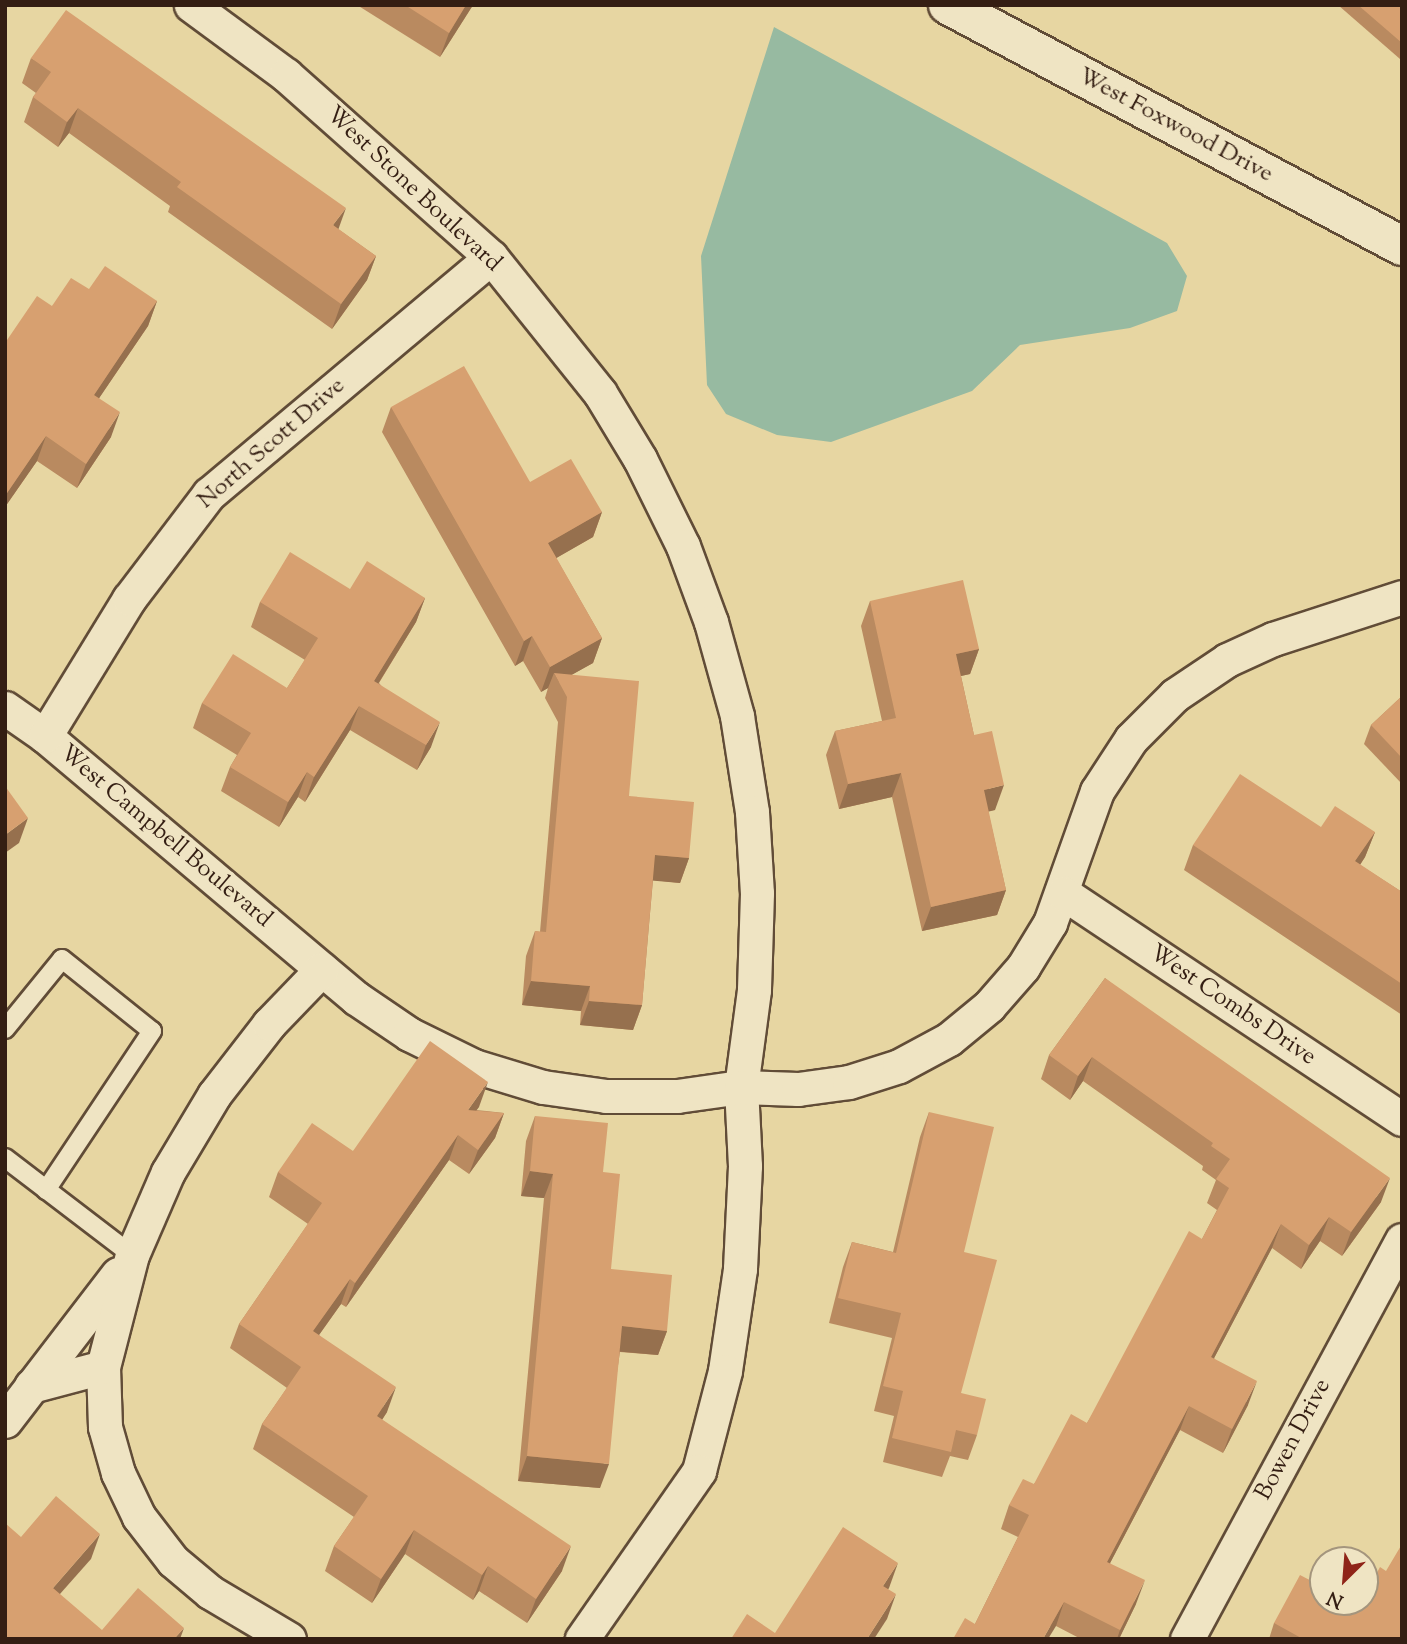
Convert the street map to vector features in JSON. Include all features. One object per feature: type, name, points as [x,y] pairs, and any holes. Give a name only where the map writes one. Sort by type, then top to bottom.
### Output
[{"type":"main road","name":"West Foxwood Drive","points":[[948,5],[1402,246]]},
{"type":"street","name":"West Stone Boulevard","points":[[191,5],[286,75],[491,257],[600,393],[640,459],[683,546],[711,622],[737,716],[752,812],[757,893],[754,990],[741,1087],[745,1166],[740,1269],[725,1371],[699,1471],[582,1639]]},
{"type":"street","name":"North Scott Drive","points":[[44,736],[129,599],[209,494],[491,257]]},
{"type":"street","name":"West Campbell Boulevard","points":[[5,708],[44,736],[322,969],[409,1034],[474,1066],[543,1087],[606,1096],[653,1096],[741,1087],[798,1089],[849,1082],[899,1066],[949,1039],[989,1006],[1023,967],[1063,893],[1077,838],[1097,791],[1131,739],[1175,695],[1227,660],[1273,639],[1402,597]]},
{"type":"street","name":"West Combs Drive","points":[[1063,893],[1402,1119]]},
{"type":"street","points":[[289,1639],[210,1592],[173,1562],[139,1517],[118,1473],[105,1427],[103,1367],[132,1255],[168,1172],[214,1095],[269,1024],[322,969]]},
{"type":"street","name":"Bowen Drive","points":[[1187,1639],[1402,1240]]},
{"type":"street","points":[[5,1421],[132,1255]]},
{"type":"street","points":[[31,1386],[103,1367]]},
{"type":"lane","points":[[5,1029],[62,959],[152,1031],[46,1190]]},
{"type":"lane","points":[[5,1158],[132,1255]]},
{"type":"shaded area","points":[[774,27],[1167,243],[1187,276],[1177,311],[1130,328],[1020,345],[972,391],[831,442],[777,435],[726,414],[707,385],[701,256]]},
{"type":"building","points":[[405,5],[466,5],[449,33]]},
{"type":"building","points":[[1358,5],[1402,5],[1402,43]]},
{"type":"building","points":[[66,10],[346,208],[333,225],[376,256],[341,304],[177,187],[181,182],[78,108],[67,122],[33,97],[51,72],[31,58]]},
{"type":"building","points":[[105,266],[157,301],[94,395],[120,412],[86,464],[46,436],[5,496],[5,343],[37,296],[52,306],[71,278],[89,289]]},
{"type":"building","points":[[464,366],[530,482],[571,459],[602,512],[548,543],[602,638],[550,667],[532,636],[524,641],[391,407]]},
{"type":"building","points":[[290,552],[350,589],[367,561],[425,598],[374,681],[440,722],[426,745],[359,706],[314,777],[307,772],[288,802],[230,767],[251,733],[202,703],[233,654],[287,688],[318,638],[260,602]]},
{"type":"building","points":[[963,580],[979,649],[956,654],[974,735],[992,731],[1004,785],[984,790],[1006,890],[931,907],[901,773],[848,784],[835,731],[896,718],[870,601]]},
{"type":"building","points":[[554,673],[639,681],[629,796],[694,802],[689,858],[655,855],[642,1005],[589,1001],[590,986],[531,981],[535,931],[546,932],[567,697]]},
{"type":"building","points":[[1402,696],[1402,758],[1371,725]]},
{"type":"building","points":[[1240,774],[1321,827],[1335,806],[1375,832],[1355,861],[1402,892],[1402,984],[1193,845]]},
{"type":"building","points":[[5,786],[28,818],[5,835]]},
{"type":"building","points":[[1105,978],[1390,1178],[1351,1232],[1329,1217],[1309,1245],[1281,1224],[1211,1357],[1257,1381],[1232,1429],[1189,1406],[1107,1562],[1145,1580],[1120,1630],[1064,1602],[1043,1639],[953,1639],[965,1618],[975,1624],[1029,1515],[1009,1505],[1023,1479],[1034,1484],[1071,1414],[1087,1423],[1189,1231],[1202,1239],[1229,1188],[1216,1179],[1230,1159],[1211,1146],[1213,1143],[1092,1057],[1078,1076],[1049,1055]]},
{"type":"building","points":[[430,1041],[488,1082],[468,1110],[504,1113],[478,1150],[458,1135],[355,1283],[350,1279],[313,1331],[396,1387],[377,1416],[571,1546],[536,1599],[488,1566],[482,1575],[414,1530],[381,1579],[334,1546],[368,1496],[262,1424],[301,1367],[239,1324],[322,1203],[278,1172],[312,1123],[353,1151]]},
{"type":"building","points":[[929,1112],[994,1127],[964,1252],[997,1260],[961,1393],[986,1399],[977,1435],[956,1430],[951,1452],[892,1438],[903,1391],[883,1386],[901,1313],[838,1298],[852,1242],[896,1253]]},
{"type":"building","points":[[535,1116],[608,1123],[603,1172],[620,1174],[611,1269],[672,1275],[667,1331],[622,1326],[609,1464],[527,1456],[553,1174],[530,1171]]},
{"type":"building","points":[[56,1496],[100,1534],[53,1588],[102,1630],[138,1588],[184,1628],[174,1639],[9,1639],[5,1635],[5,1523],[21,1537]]},
{"type":"building","points":[[843,1527],[898,1563],[883,1586],[896,1594],[867,1639],[731,1639],[747,1614],[775,1633]]},
{"type":"building","points":[[1402,1544],[1402,1639],[1303,1639],[1274,1623],[1300,1575],[1309,1580],[1309,1616],[1379,1616],[1379,1569],[1386,1571]]}]
